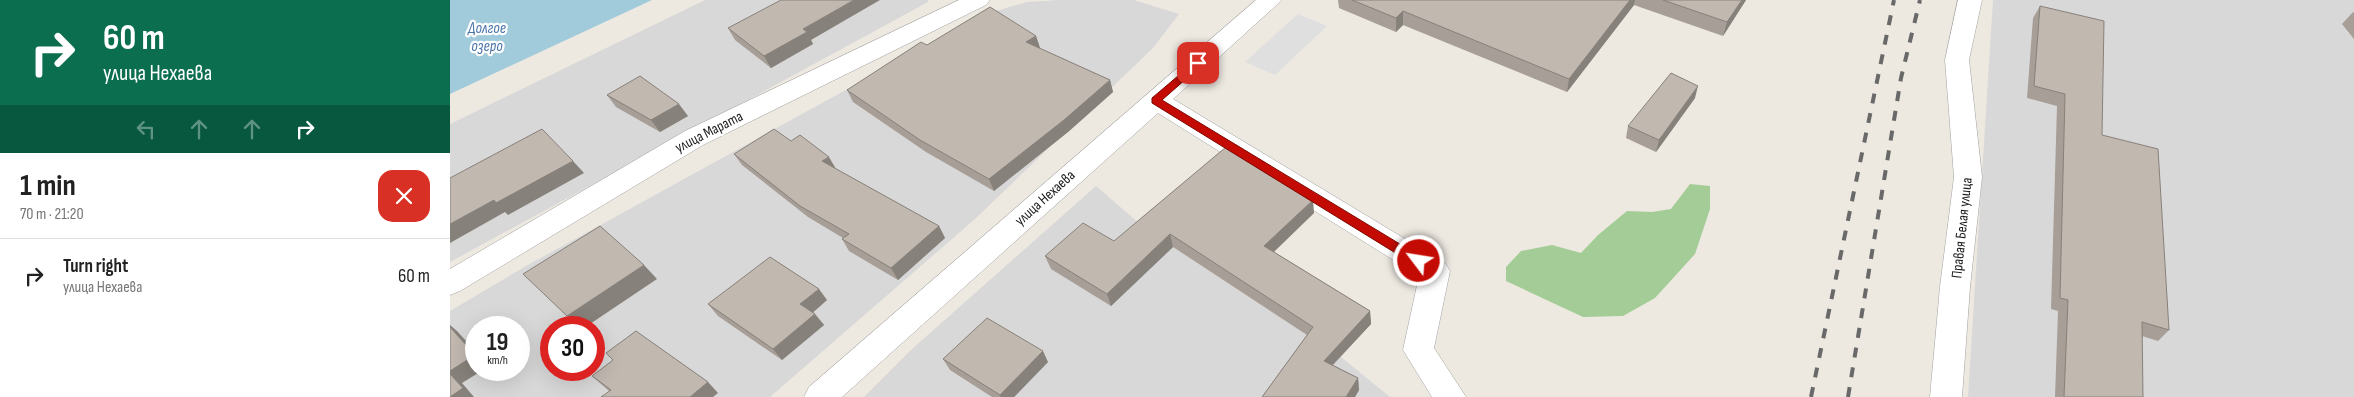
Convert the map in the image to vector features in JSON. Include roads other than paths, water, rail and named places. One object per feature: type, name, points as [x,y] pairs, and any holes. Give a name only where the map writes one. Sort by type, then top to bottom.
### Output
[{"type":"street","name":"улица Марата","points":[[450,283],[694,138],[978,0]]},
{"type":"street","name":"улица Нехаева","points":[[820,397],[1270,0]]},
{"type":"street","name":"Правая Белая улица","points":[[1946,397],[1955,287],[1968,177],[1957,60],[1970,0]]},
{"type":"street","points":[[1155,100],[1435,271],[1418,350],[1450,397]]},
{"type":"water","name":"Долгое озеро","points":[[450,0],[652,0],[450,94]]},
{"type":"railway","points":[[1811,397],[1894,0]]},
{"type":"railway","points":[[1848,397],[1901,78],[1920,0]]}]
